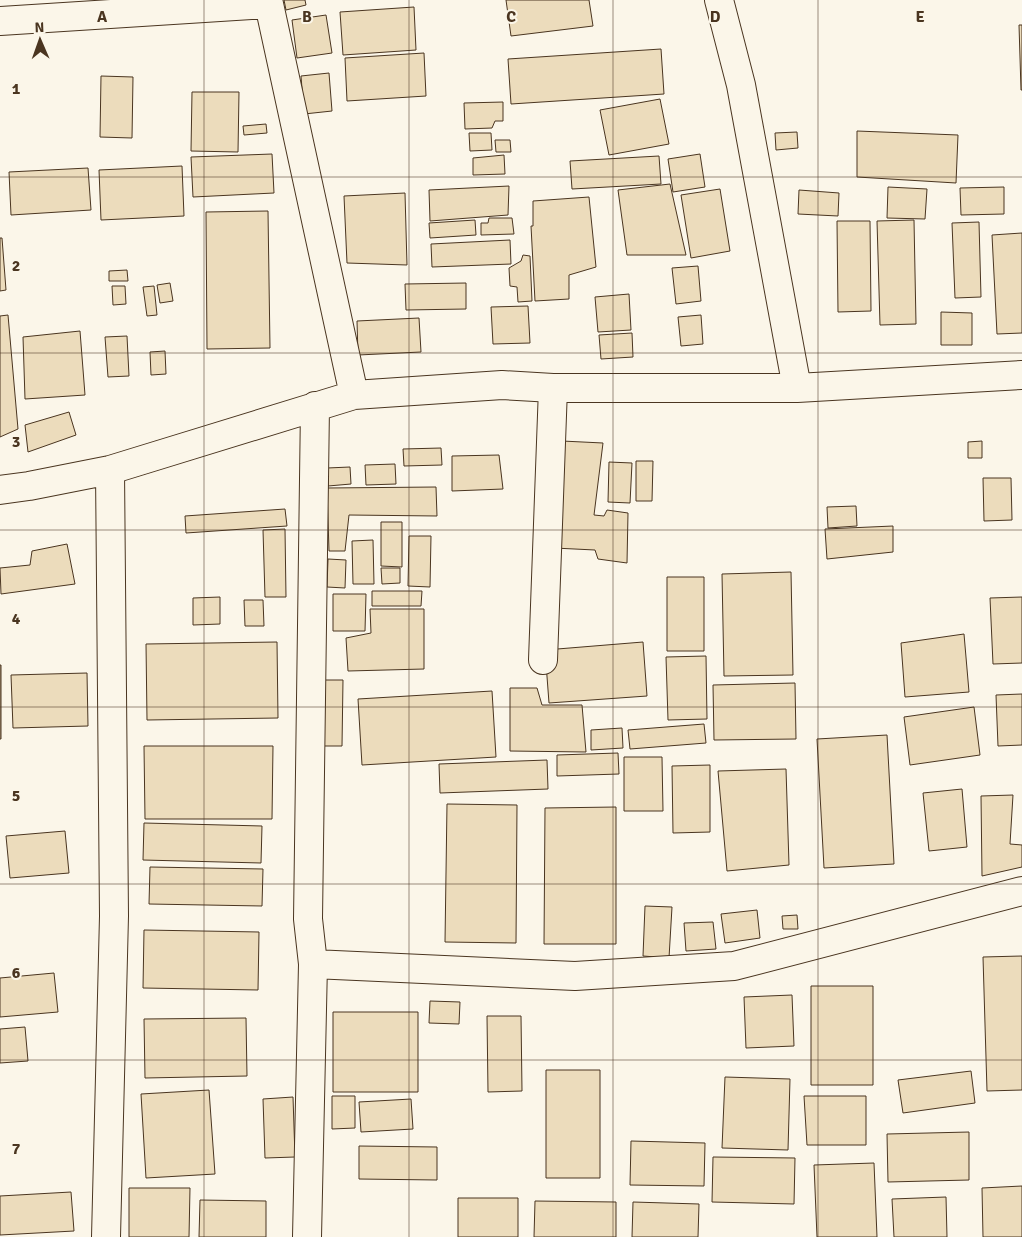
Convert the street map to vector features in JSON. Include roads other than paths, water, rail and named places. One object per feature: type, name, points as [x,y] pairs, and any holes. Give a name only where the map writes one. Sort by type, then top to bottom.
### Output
[{"type":"street","points":[[719,0],[741,85],[797,388]]},
{"type":"street","points":[[0,22],[268,2],[354,395]]},
{"type":"street","points":[[0,490],[110,470],[354,395],[502,385],[553,388],[797,388],[1022,376]]},
{"type":"street","points":[[543,660],[553,388]]},
{"type":"street","points":[[308,1237],[314,964],[308,919],[315,406]]},
{"type":"street","points":[[106,1237],[114,916],[110,470]]},
{"type":"street","points":[[314,964],[575,976],[734,966],[1022,891]]}]
